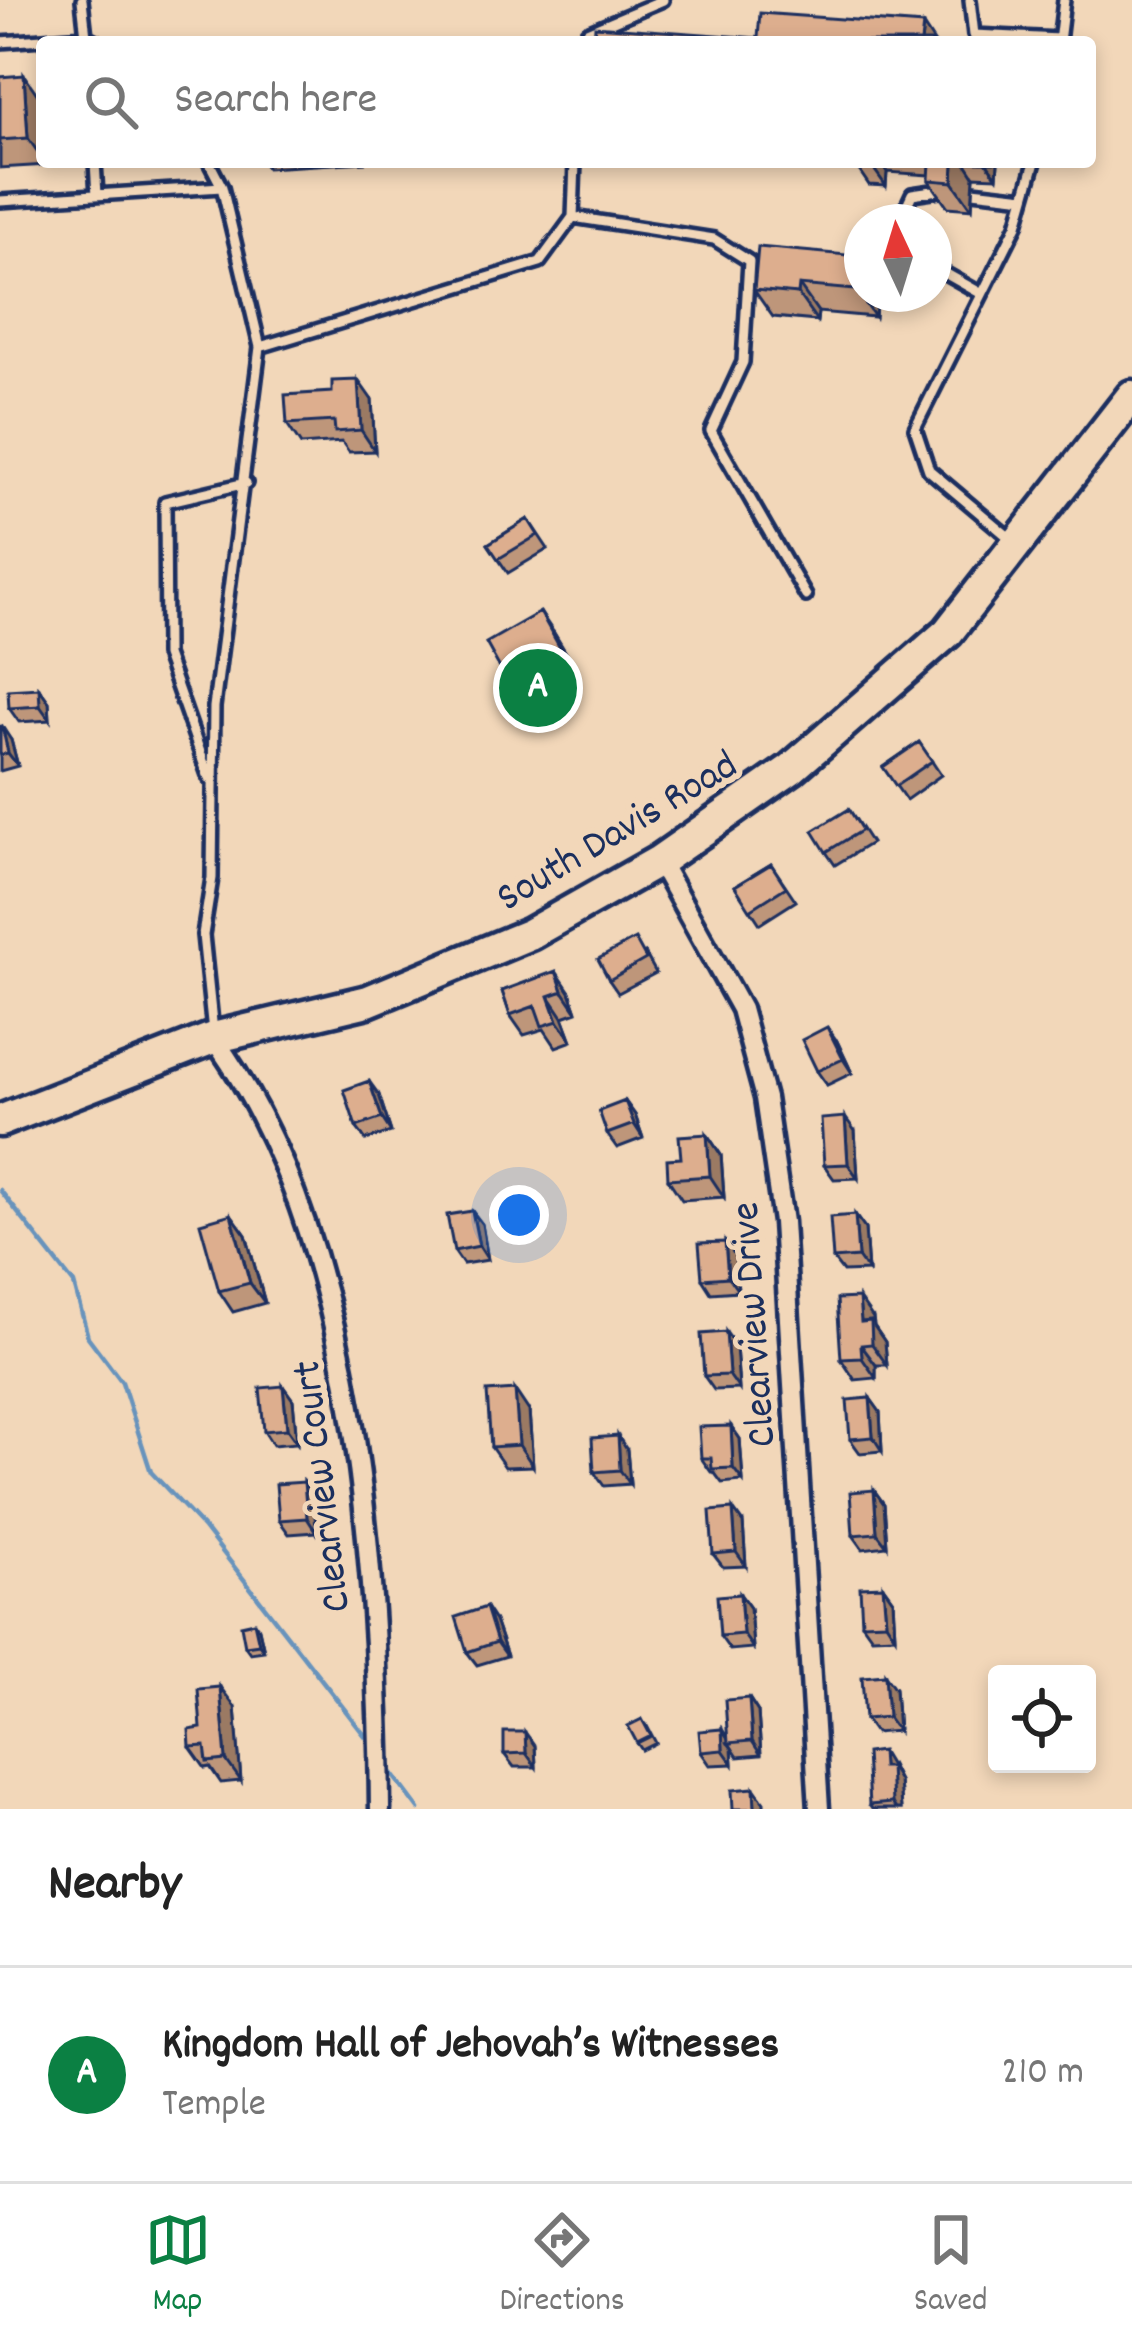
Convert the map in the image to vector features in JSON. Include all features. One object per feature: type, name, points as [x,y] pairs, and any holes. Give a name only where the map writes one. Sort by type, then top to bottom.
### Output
[{"type":"main road","name":"South Davis Road","points":[[0,1121],[213,1038],[368,1000],[530,934],[659,860],[791,769],[948,632],[1020,546],[1132,396]]},
{"type":"street","name":"Clearview Drive","points":[[659,860],[741,1009],[765,1098],[783,1222],[819,1809]]},
{"type":"street","name":"Clearview Court","points":[[213,1038],[248,1085],[301,1219],[349,1382],[362,1487],[380,1809]]},
{"type":"lane","points":[[82,0],[86,36]]},
{"type":"lane","points":[[587,36],[663,0]]},
{"type":"lane","points":[[970,0],[974,35],[991,36]]},
{"type":"lane","points":[[1060,36],[1064,0]]},
{"type":"lane","points":[[0,42],[36,41]]},
{"type":"lane","points":[[95,168],[97,195]]},
{"type":"lane","points":[[212,168],[222,187],[260,346],[214,706],[212,878],[202,935],[213,1038]]},
{"type":"lane","points":[[260,346],[541,262],[573,218],[575,168]]},
{"type":"lane","points":[[1020,546],[929,470],[915,428],[982,294],[1033,168]]},
{"type":"lane","points":[[0,201],[222,187]]},
{"type":"lane","points":[[907,204],[912,194],[949,190]]},
{"type":"lane","points":[[973,191],[1025,197]]},
{"type":"lane","points":[[573,218],[714,238],[749,261],[742,362],[711,431],[806,596]]},
{"type":"lane","points":[[952,277],[982,294]]},
{"type":"lane","points":[[213,788],[166,656],[165,502],[246,483]]},
{"type":"building","points":[[760,13],[923,25],[922,36],[758,36]]},
{"type":"building","points":[[595,26],[731,36],[594,36]]},
{"type":"building","points":[[24,75],[28,138],[0,140],[0,77]]},
{"type":"building","points":[[930,168],[954,168],[953,182],[929,180]]},
{"type":"building","points":[[758,247],[844,255],[844,289],[799,285],[798,294],[754,290]]},
{"type":"building","points":[[358,380],[361,430],[335,432],[334,421],[287,424],[285,395],[332,392],[332,381]]},
{"type":"building","points":[[528,519],[538,535],[498,559],[488,544]]},
{"type":"building","points":[[540,612],[560,648],[542,658],[553,677],[545,681],[553,694],[533,705],[512,678],[507,681],[486,643]]},
{"type":"building","points":[[39,688],[40,706],[9,708],[8,690]]},
{"type":"building","points":[[0,727],[8,753],[0,755]]},
{"type":"building","points":[[919,742],[932,761],[896,786],[883,767]]},
{"type":"building","points":[[849,809],[862,830],[826,852],[813,831]]},
{"type":"building","points":[[771,864],[786,887],[750,910],[735,886]]},
{"type":"building","points":[[635,939],[646,959],[609,980],[598,959]]},
{"type":"building","points":[[556,971],[563,991],[549,996],[558,1021],[542,1026],[535,1006],[510,1015],[502,991]]},
{"type":"building","points":[[827,1027],[843,1059],[817,1071],[802,1040]]},
{"type":"building","points":[[369,1081],[382,1118],[356,1127],[344,1090]]},
{"type":"building","points":[[625,1101],[634,1124],[607,1134],[599,1111]]},
{"type":"building","points":[[845,1117],[848,1164],[824,1165],[821,1119]]},
{"type":"building","points":[[707,1134],[710,1176],[668,1179],[667,1159],[681,1158],[679,1136]]},
{"type":"building","points":[[472,1211],[479,1246],[454,1251],[447,1215]]},
{"type":"building","points":[[231,1214],[250,1283],[219,1291],[200,1223]]},
{"type":"building","points":[[855,1215],[858,1257],[833,1259],[830,1217]]},
{"type":"building","points":[[725,1242],[728,1277],[702,1279],[699,1243]]},
{"type":"building","points":[[859,1298],[861,1322],[871,1321],[872,1344],[861,1345],[862,1358],[841,1359],[837,1299]]},
{"type":"building","points":[[726,1332],[729,1375],[704,1376],[701,1334]]},
{"type":"building","points":[[283,1386],[287,1429],[264,1431],[260,1388]]},
{"type":"building","points":[[515,1390],[519,1445],[491,1447],[487,1392]]},
{"type":"building","points":[[870,1398],[873,1437],[850,1439],[847,1400]]},
{"type":"building","points":[[731,1426],[733,1468],[712,1469],[711,1458],[701,1458],[699,1427]]},
{"type":"building","points":[[618,1436],[620,1470],[594,1472],[592,1438]]},
{"type":"building","points":[[304,1482],[307,1518],[279,1520],[276,1484]]},
{"type":"building","points":[[874,1490],[877,1533],[853,1535],[850,1492]]},
{"type":"building","points":[[733,1509],[736,1552],[713,1554],[710,1511]]},
{"type":"building","points":[[883,1586],[886,1622],[862,1623],[860,1587]]},
{"type":"building","points":[[740,1594],[743,1634],[720,1636],[717,1596]]},
{"type":"building","points":[[486,1607],[497,1642],[467,1652],[456,1617]]},
{"type":"building","points":[[254,1622],[259,1644],[245,1646],[241,1625]]},
{"type":"building","points":[[885,1675],[888,1717],[865,1719],[862,1677]]},
{"type":"building","points":[[220,1687],[226,1760],[207,1762],[205,1746],[190,1747],[189,1730],[201,1728],[198,1689]]},
{"type":"building","points":[[749,1698],[752,1741],[728,1743],[725,1700]]},
{"type":"building","points":[[642,1719],[651,1736],[637,1743],[628,1726]]},
{"type":"building","points":[[722,1729],[723,1750],[701,1752],[699,1731]]},
{"type":"building","points":[[504,1732],[525,1732],[526,1753],[504,1754]]},
{"type":"building","points":[[881,1751],[882,1767],[890,1767],[892,1803],[869,1805],[866,1753]]},
{"type":"building","points":[[754,1788],[755,1809],[733,1809],[732,1790]]},
{"type":"waterway","points":[[0,1190],[74,1284],[88,1337],[122,1382],[151,1472],[204,1528],[373,1746]]},
{"type":"waterway","points":[[386,1765],[419,1809]]},
{"type":"place","name":"Kingdom Hall of Jehovah’s Witnesses","points":[[538,688]]}]
